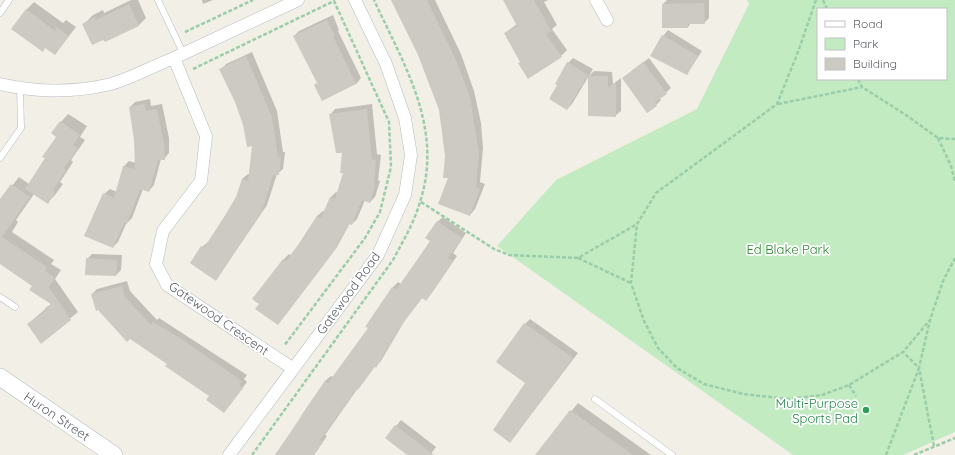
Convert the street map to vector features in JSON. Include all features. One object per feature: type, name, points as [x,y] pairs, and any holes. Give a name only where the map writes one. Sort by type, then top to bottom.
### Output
[{"type":"main road","name":"Huron Street","points":[[0,377],[114,455]]},
{"type":"street","points":[[0,84],[20,88],[70,91],[112,84],[179,56],[298,0]]},
{"type":"street","name":"Gatewood Road","points":[[229,455],[292,368],[378,255],[405,195],[411,155],[405,118],[386,64],[355,0]]},
{"type":"street","points":[[596,0],[607,20]]},
{"type":"street","name":"Gatewood Crescent","points":[[179,56],[206,136],[201,181],[162,231],[156,264],[168,285],[292,368]]},
{"type":"lane","points":[[0,13],[9,0]]},
{"type":"lane","points":[[158,0],[179,56]]},
{"type":"lane","points":[[0,158],[21,128],[20,88]]},
{"type":"lane","points":[[0,297],[15,307]]},
{"type":"lane","points":[[595,399],[672,455]]},
{"type":"path","points":[[184,32],[253,0]]},
{"type":"path","points":[[252,455],[393,260],[411,228],[421,202],[427,165],[427,137],[423,113],[414,87],[374,0]]},
{"type":"path","points":[[777,104],[798,52],[816,0]]},
{"type":"path","points":[[190,70],[334,1],[389,122],[391,167],[380,212],[365,238],[284,346]]},
{"type":"path","points":[[858,80],[862,87],[906,115],[938,138],[951,166],[955,182]]},
{"type":"path","points":[[862,87],[777,104],[656,193],[637,224],[631,283],[644,321],[658,348],[677,368],[704,384],[743,394],[788,399],[822,395],[849,385],[903,352],[930,320]]},
{"type":"path","points":[[938,138],[955,139]]},
{"type":"path","points":[[421,202],[494,249],[510,255],[578,258],[631,283]]},
{"type":"path","points":[[578,258],[637,224]]},
{"type":"path","points":[[886,455],[918,368],[930,320],[943,281],[955,258]]},
{"type":"path","points":[[903,352],[918,368],[934,446]]},
{"type":"path","points":[[849,385],[856,396]]},
{"type":"path","points":[[914,455],[955,438]]},
{"type":"green space","name":"Ed Blake Park","points":[[747,0],[955,0],[955,432],[903,455],[793,455],[497,246],[556,180],[697,109],[749,4]]},
{"type":"building","points":[[391,0],[427,0],[456,60],[470,97],[479,153],[476,187],[480,189],[470,216],[438,204],[448,178],[443,178],[445,156],[439,110],[418,55]]},
{"type":"building","points":[[503,0],[534,0],[551,31],[546,34],[562,57],[528,79],[518,63],[520,62],[504,33],[517,26]]},
{"type":"building","points":[[704,3],[705,24],[688,24],[688,28],[662,28],[662,4]]},
{"type":"building","points":[[129,4],[139,26],[105,42],[103,40],[92,45],[82,24],[95,17],[96,20]]},
{"type":"building","points":[[26,9],[55,31],[57,27],[69,36],[55,55],[45,48],[43,52],[11,29]]},
{"type":"building","points":[[327,20],[356,84],[322,101],[314,85],[317,83],[293,36]]},
{"type":"building","points":[[662,35],[698,56],[687,75],[650,56]]},
{"type":"building","points":[[246,56],[272,117],[278,157],[281,157],[279,175],[273,175],[262,211],[216,281],[190,263],[201,246],[204,248],[224,217],[236,197],[242,179],[248,181],[252,146],[247,147],[243,125],[235,102],[219,69]]},
{"type":"building","points":[[567,62],[588,75],[567,110],[549,99]]},
{"type":"building","points":[[643,62],[667,94],[655,102],[657,106],[647,113],[622,78]]},
{"type":"building","points":[[588,76],[608,76],[608,88],[616,82],[616,117],[588,116]]},
{"type":"building","points":[[145,104],[146,111],[157,109],[164,144],[165,160],[158,160],[149,192],[140,189],[127,224],[124,223],[113,248],[84,236],[103,193],[114,198],[123,166],[135,169],[134,140],[129,107]]},
{"type":"building","points":[[367,109],[372,159],[376,160],[375,186],[370,203],[362,200],[352,225],[349,224],[332,254],[278,325],[255,309],[259,304],[252,299],[283,259],[286,261],[305,236],[317,216],[321,218],[330,197],[335,199],[343,173],[340,173],[342,153],[336,153],[329,114]]},
{"type":"building","points":[[60,121],[80,135],[73,145],[78,148],[64,168],[66,170],[53,190],[55,192],[48,204],[25,189],[45,158],[42,157],[56,137],[51,133]]},
{"type":"building","points":[[11,184],[30,197],[2,237],[47,267],[45,271],[55,278],[49,287],[71,320],[41,344],[27,324],[46,310],[45,308],[51,304],[29,290],[32,286],[0,264],[0,199]]},
{"type":"building","points":[[437,221],[462,238],[448,258],[453,261],[438,284],[426,301],[422,298],[400,327],[376,368],[374,366],[358,390],[357,388],[320,440],[323,442],[314,455],[275,455],[325,381],[328,383],[368,328],[365,327],[392,287],[396,290],[417,260],[430,241],[425,238]]},
{"type":"building","points":[[86,258],[117,260],[116,276],[85,275]]},
{"type":"building","points":[[122,286],[125,297],[151,325],[153,322],[183,340],[242,381],[239,385],[243,388],[224,413],[206,400],[209,396],[165,366],[167,364],[130,339],[127,342],[98,310],[96,311],[91,294]]},
{"type":"building","points":[[524,323],[573,358],[510,443],[493,430],[525,383],[496,362]]},
{"type":"building","points":[[570,410],[633,455],[535,455]]},
{"type":"building","points":[[395,425],[434,455],[407,455],[385,438]]},
{"type":"place","name":"Multi-Purpose Sports Pad","points":[[866,410]]}]
